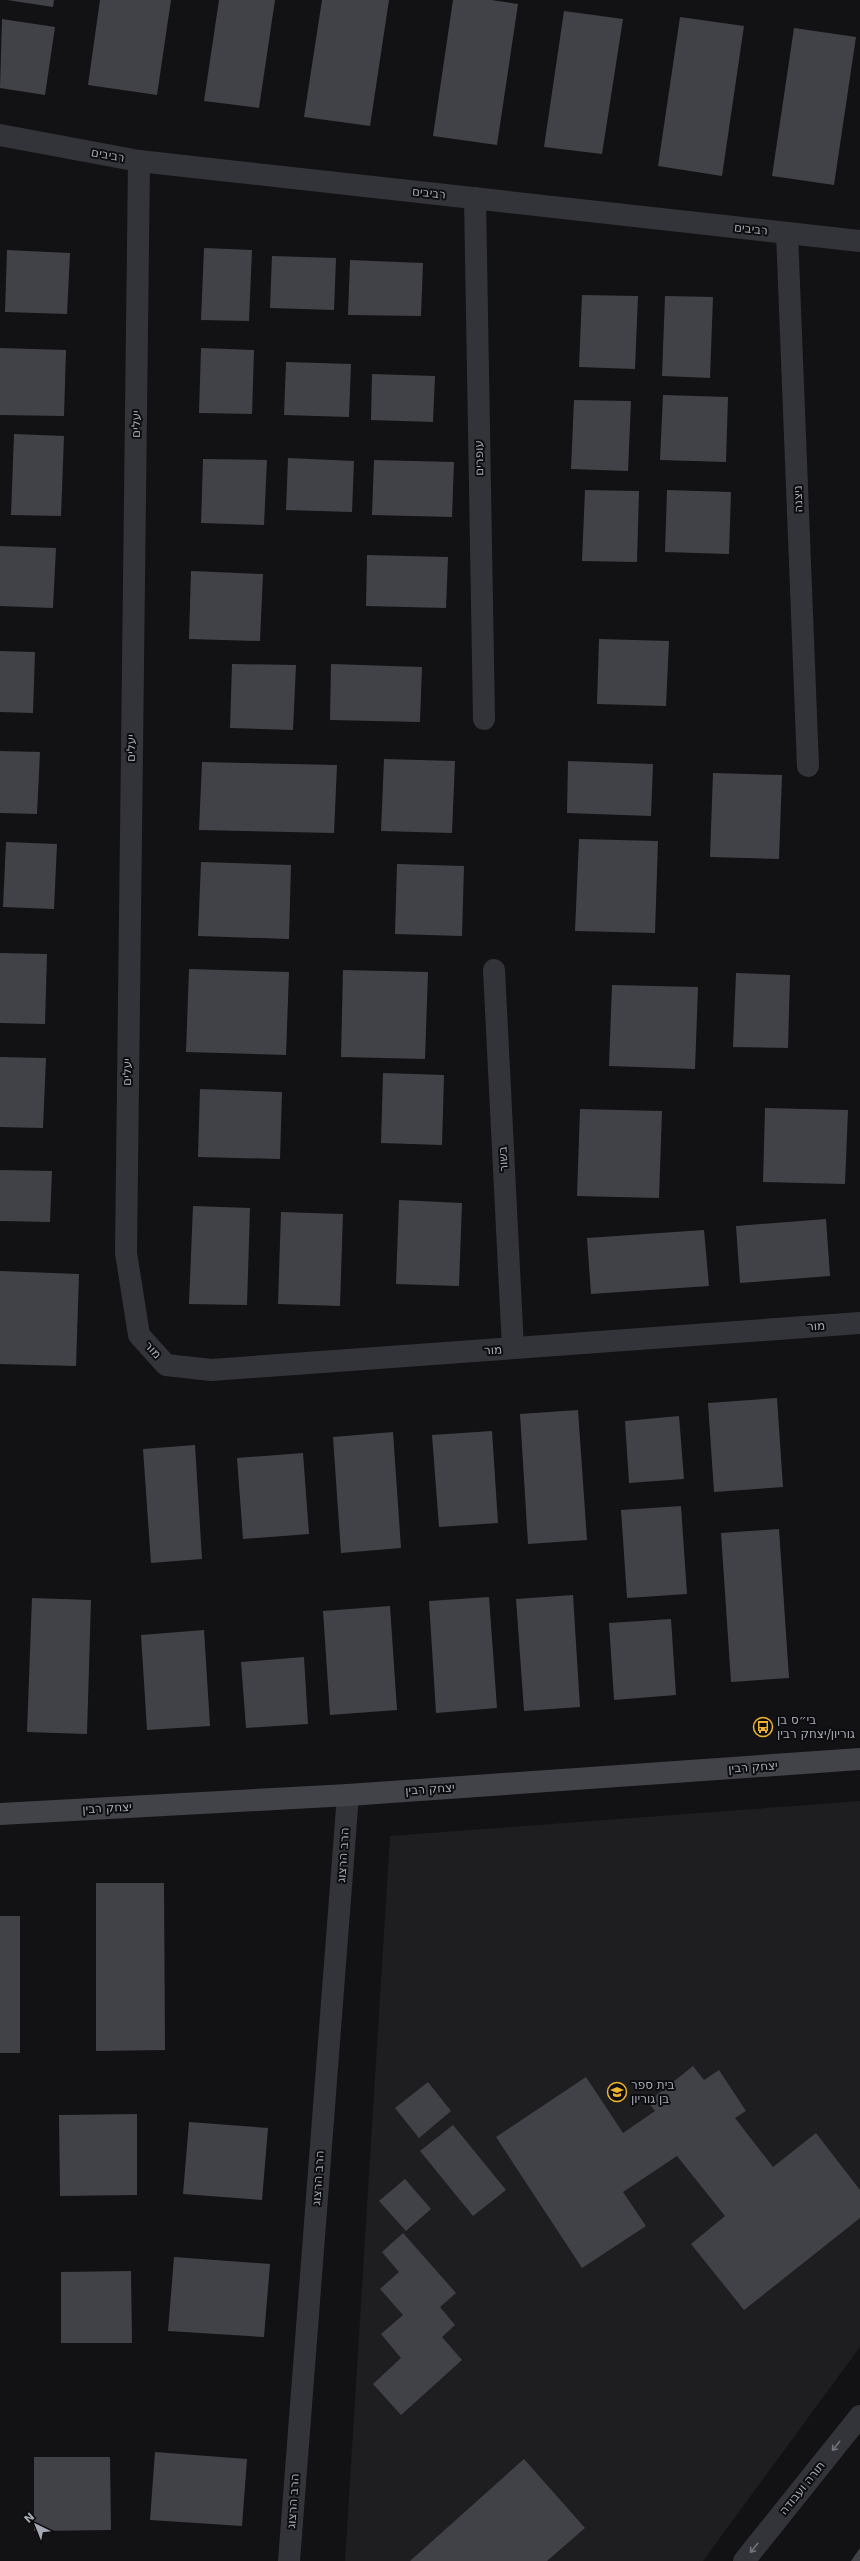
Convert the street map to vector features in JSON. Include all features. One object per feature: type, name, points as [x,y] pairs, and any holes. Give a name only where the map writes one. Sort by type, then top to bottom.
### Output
[{"type":"street","name":"רביבים","points":[[0,135],[139,160],[860,241]]},
{"type":"street","name":"יעלים","points":[[139,160],[126,1214],[126,1253],[139,1335]]},
{"type":"street","name":"עופרים","points":[[475,198],[484,719]]},
{"type":"street","name":"ניצנה","points":[[787,233],[808,766]]},
{"type":"street","name":"בשור","points":[[494,970],[513,1348]]},
{"type":"street","name":"מור","points":[[139,1335],[166,1365],[211,1370],[860,1323]]},
{"type":"street","name":"יצחק רבין","points":[[0,1814],[348,1795],[860,1759]]},
{"type":"street","name":"הרב הרצוג","points":[[289,2561],[348,1795]]},
{"type":"street","name":"תורה ועבודה","points":[[744,2561],[860,2416]]},
{"type":"shaded area","name":"בית ספר בן גוריון","points":[[860,1801],[860,2347],[703,2561],[345,2561],[390,1836]]},
{"type":"building","points":[[7,0],[54,0],[53,7]]},
{"type":"building","points":[[100,0],[171,0],[157,95],[88,85]]},
{"type":"building","points":[[219,0],[275,0],[259,108],[204,101]]},
{"type":"building","points":[[322,0],[389,0],[370,126],[304,117]]},
{"type":"building","points":[[453,0],[491,0],[518,4],[497,145],[433,136]]},
{"type":"building","points":[[564,11],[623,19],[602,154],[544,147]]},
{"type":"building","points":[[680,17],[744,26],[722,176],[658,166]]},
{"type":"building","points":[[2,19],[55,27],[45,95],[0,88]]},
{"type":"building","points":[[794,28],[856,37],[834,185],[772,176]]},
{"type":"building","points":[[204,248],[252,250],[249,321],[201,320]]},
{"type":"building","points":[[7,250],[70,253],[67,314],[5,312]]},
{"type":"building","points":[[272,256],[336,258],[334,310],[270,308]]},
{"type":"building","points":[[350,260],[423,263],[421,316],[348,315]]},
{"type":"building","points":[[582,295],[638,296],[635,369],[579,367]]},
{"type":"building","points":[[665,296],[713,297],[710,378],[662,376]]},
{"type":"building","points":[[0,348],[66,350],[64,416],[0,415]]},
{"type":"building","points":[[201,348],[254,350],[252,414],[199,413]]},
{"type":"building","points":[[286,362],[351,364],[349,417],[284,415]]},
{"type":"building","points":[[372,374],[435,376],[433,422],[371,420]]},
{"type":"building","points":[[663,395],[728,397],[726,462],[660,460]]},
{"type":"building","points":[[574,400],[631,401],[628,471],[571,469]]},
{"type":"building","points":[[14,434],[64,436],[61,516],[11,515]]},
{"type":"building","points":[[288,458],[354,461],[352,512],[286,510]]},
{"type":"building","points":[[203,459],[267,460],[264,525],[201,523]]},
{"type":"building","points":[[374,460],[454,462],[452,517],[372,515]]},
{"type":"building","points":[[585,490],[639,491],[637,562],[582,561]]},
{"type":"building","points":[[667,490],[731,492],[729,554],[665,552]]},
{"type":"building","points":[[0,546],[56,548],[53,608],[0,606]]},
{"type":"building","points":[[367,555],[448,557],[446,608],[366,606]]},
{"type":"building","points":[[191,571],[263,574],[260,641],[189,639]]},
{"type":"building","points":[[599,639],[669,641],[666,706],[597,704]]},
{"type":"building","points":[[0,651],[35,652],[33,713],[0,712]]},
{"type":"building","points":[[232,664],[296,665],[293,730],[230,728]]},
{"type":"building","points":[[331,664],[422,667],[420,722],[330,720]]},
{"type":"building","points":[[0,751],[40,752],[37,814],[0,813]]},
{"type":"building","points":[[384,759],[455,761],[452,833],[381,831]]},
{"type":"building","points":[[568,761],[653,764],[651,816],[567,813]]},
{"type":"building","points":[[202,762],[337,765],[334,833],[199,830]]},
{"type":"building","points":[[713,773],[782,775],[779,859],[710,857]]},
{"type":"building","points":[[579,839],[658,841],[655,933],[575,931]]},
{"type":"building","points":[[6,842],[57,844],[54,909],[3,907]]},
{"type":"building","points":[[201,862],[291,865],[289,939],[198,936]]},
{"type":"building","points":[[397,864],[464,866],[462,936],[395,934]]},
{"type":"building","points":[[0,953],[47,954],[45,1024],[0,1023]]},
{"type":"building","points":[[189,969],[289,972],[286,1055],[186,1052]]},
{"type":"building","points":[[343,970],[428,972],[425,1059],[341,1057]]},
{"type":"building","points":[[736,973],[790,975],[788,1048],[733,1047]]},
{"type":"building","points":[[612,985],[698,987],[695,1069],[609,1066]]},
{"type":"building","points":[[0,1057],[46,1058],[43,1128],[0,1127]]},
{"type":"building","points":[[383,1073],[444,1075],[442,1145],[381,1143]]},
{"type":"building","points":[[200,1089],[282,1092],[280,1159],[198,1157]]},
{"type":"building","points":[[765,1108],[848,1110],[845,1184],[763,1182]]},
{"type":"building","points":[[580,1109],[662,1111],[659,1198],[577,1196]]},
{"type":"building","points":[[0,1170],[52,1171],[50,1222],[0,1221]]},
{"type":"building","points":[[399,1200],[462,1203],[459,1286],[396,1284]]},
{"type":"building","points":[[193,1206],[250,1208],[247,1305],[189,1304]]},
{"type":"building","points":[[281,1212],[343,1214],[340,1306],[278,1304]]},
{"type":"building","points":[[826,1219],[830,1276],[740,1283],[736,1226]]},
{"type":"building","points":[[704,1230],[709,1286],[591,1294],[587,1238]]},
{"type":"building","points":[[0,1271],[79,1274],[76,1366],[0,1364]]},
{"type":"building","points":[[777,1398],[783,1487],[714,1492],[708,1403]]},
{"type":"building","points":[[578,1410],[587,1540],[528,1544],[520,1414]]},
{"type":"building","points":[[679,1416],[684,1479],[629,1483],[625,1421]]},
{"type":"building","points":[[492,1431],[498,1523],[439,1527],[432,1435]]},
{"type":"building","points":[[393,1432],[401,1548],[341,1553],[333,1437]]},
{"type":"building","points":[[195,1445],[202,1559],[151,1563],[143,1449]]},
{"type":"building","points":[[303,1453],[309,1534],[243,1539],[237,1458]]},
{"type":"building","points":[[681,1506],[687,1594],[627,1598],[621,1510]]},
{"type":"building","points":[[779,1529],[789,1678],[731,1682],[721,1533]]},
{"type":"building","points":[[573,1595],[580,1707],[524,1711],[516,1599]]},
{"type":"building","points":[[489,1597],[497,1708],[436,1713],[429,1601]]},
{"type":"building","points":[[32,1598],[91,1600],[87,1734],[27,1732]]},
{"type":"building","points":[[390,1606],[397,1710],[330,1715],[323,1611]]},
{"type":"building","points":[[671,1619],[676,1695],[614,1700],[609,1623]]},
{"type":"building","points":[[204,1630],[210,1726],[147,1730],[141,1635]]},
{"type":"building","points":[[304,1657],[308,1724],[246,1728],[241,1662]]},
{"type":"building","points":[[96,1883],[164,1883],[165,2050],[96,2051]]},
{"type":"building","points":[[0,1916],[20,1916],[20,2053],[0,2053]]},
{"type":"building","points":[[693,2066],[704,2080],[719,2070],[746,2111],[735,2118],[773,2167],[816,2133],[860,2190],[860,2218],[744,2310],[691,2244],[725,2216],[677,2156],[623,2192],[646,2226],[582,2268],[496,2137],[586,2077],[623,2133],[655,2111],[648,2102]]},
{"type":"building","points":[[428,2082],[451,2111],[419,2138],[395,2108]]},
{"type":"building","points":[[137,2114],[137,2195],[60,2196],[59,2115]]},
{"type":"building","points":[[189,2122],[268,2128],[262,2200],[183,2194]]},
{"type":"building","points":[[453,2125],[506,2190],[473,2216],[420,2151]]},
{"type":"building","points":[[405,2179],[431,2209],[406,2231],[379,2201]]},
{"type":"building","points":[[403,2233],[456,2293],[440,2307],[455,2325],[442,2337],[462,2360],[401,2415],[373,2384],[401,2358],[381,2334],[403,2315],[380,2289],[399,2272],[382,2252]]},
{"type":"building","points":[[174,2257],[270,2264],[264,2337],[168,2331]]},
{"type":"building","points":[[131,2271],[132,2343],[61,2343],[61,2272]]},
{"type":"building","points":[[155,2452],[247,2459],[242,2526],[150,2520]]},
{"type":"building","points":[[34,2457],[110,2457],[111,2530],[34,2531]]},
{"type":"building","points":[[524,2459],[585,2528],[547,2561],[410,2561]]},
{"type":"building","points":[[860,2548],[860,2561],[851,2561]]},
{"type":"place","name":"בי״ס בן גוריון/יצחק רבין","points":[[763,1727]]},
{"type":"place","name":"בית ספר בן גוריון","points":[[617,2092]]}]
